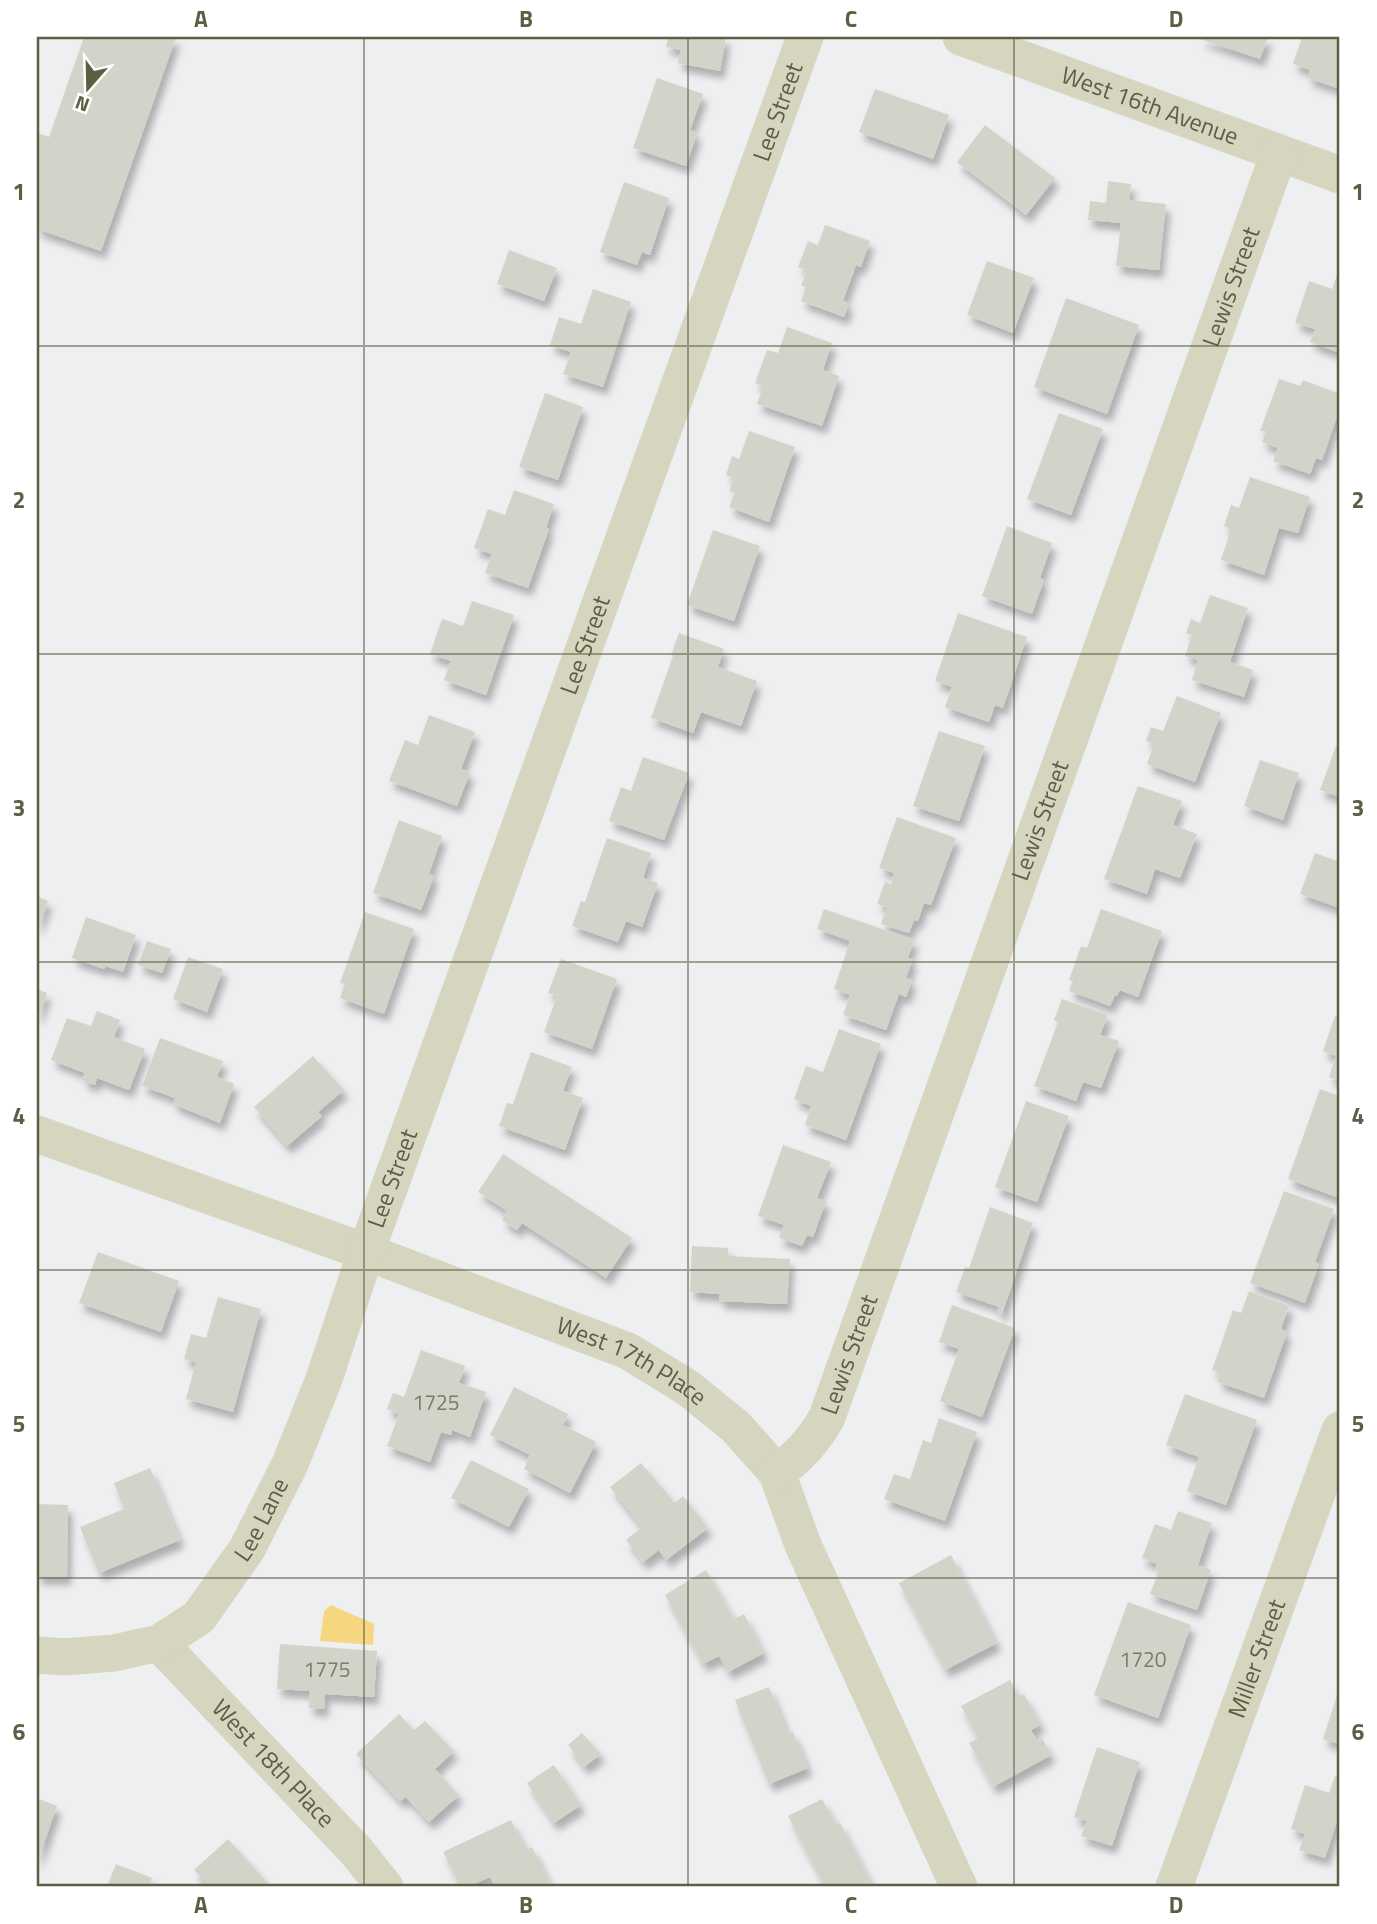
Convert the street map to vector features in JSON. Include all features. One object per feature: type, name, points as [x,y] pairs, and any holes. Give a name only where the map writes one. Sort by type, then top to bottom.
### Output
[{"type":"street","name":"Lee Street","points":[[366,1252],[805,37]]},
{"type":"street","name":"West 16th Avenue","points":[[961,37],[1340,175]]},
{"type":"street","name":"Lewis Street","points":[[777,1473],[797,1458],[817,1436],[827,1417],[1279,153]]},
{"type":"street","name":"West 17th Place","points":[[37,1134],[366,1252],[628,1351],[688,1388],[736,1427],[777,1473],[809,1558],[958,1887]]},
{"type":"street","name":"Lee Lane","points":[[37,1655],[64,1657],[114,1653],[159,1643],[199,1617],[247,1549],[290,1464],[324,1379],[366,1252]]},
{"type":"street","name":"Miller Street","points":[[1174,1887],[1340,1430]]},
{"type":"street","name":"West 18th Place","points":[[159,1643],[357,1852],[385,1887]]},
{"type":"shaded area","points":[[331,1605],[374,1624],[373,1645],[320,1641],[324,1611]]},
{"type":"building","points":[[84,37],[176,37],[101,251],[37,229],[37,133],[49,137]]},
{"type":"building","points":[[668,37],[726,37],[720,71],[678,63],[681,50],[666,47]]},
{"type":"building","points":[[1268,37],[1260,59],[1200,39]]},
{"type":"building","points":[[1302,37],[1331,37],[1340,42],[1340,89],[1308,78],[1310,70],[1293,64]]},
{"type":"building","points":[[657,78],[703,94],[690,130],[697,133],[686,166],[633,148]]},
{"type":"building","points":[[875,89],[949,115],[933,159],[859,132]]},
{"type":"building","points":[[985,125],[1055,178],[1026,215],[957,162]]},
{"type":"building","points":[[1108,181],[1131,184],[1129,200],[1166,204],[1159,270],[1116,266],[1121,223],[1088,220],[1090,201],[1106,203]]},
{"type":"building","points":[[624,182],[669,198],[650,255],[642,252],[637,265],[600,252]]},
{"type":"building","points":[[825,225],[870,241],[861,267],[856,265],[843,301],[849,303],[844,317],[801,301],[806,287],[801,286],[807,270],[798,267],[808,241],[818,245]]},
{"type":"building","points":[[509,250],[557,268],[544,301],[497,284]]},
{"type":"building","points":[[987,261],[1034,278],[1013,333],[967,315]]},
{"type":"building","points":[[1340,267],[1340,353],[1310,342],[1315,329],[1295,323],[1309,281],[1332,289]]},
{"type":"building","points":[[593,289],[631,302],[603,387],[563,374],[571,352],[550,345],[559,317],[581,324]]},
{"type":"building","points":[[1066,298],[1139,325],[1107,414],[1034,387]]},
{"type":"building","points":[[787,327],[832,343],[823,370],[839,376],[822,426],[757,404],[763,386],[755,383],[767,350],[778,353]]},
{"type":"building","points":[[1279,379],[1300,386],[1303,380],[1340,394],[1340,408],[1322,460],[1316,458],[1310,474],[1273,461],[1278,448],[1262,442],[1266,431],[1260,431]]},
{"type":"building","points":[[545,393],[583,407],[558,480],[519,467]]},
{"type":"building","points":[[1059,413],[1103,429],[1071,515],[1027,499]]},
{"type":"building","points":[[749,431],[795,447],[769,522],[729,507],[735,493],[729,491],[734,478],[726,475],[732,456],[739,459]]},
{"type":"building","points":[[1250,477],[1310,497],[1298,533],[1279,528],[1264,575],[1221,560],[1231,529],[1224,526],[1231,505],[1239,508]]},
{"type":"building","points":[[514,490],[554,504],[546,528],[549,529],[528,588],[485,573],[492,554],[474,548],[488,509],[505,515]]},
{"type":"building","points":[[1007,526],[1052,543],[1040,578],[1044,580],[1032,614],[982,596]]},
{"type":"building","points":[[713,530],[760,546],[734,621],[687,605]]},
{"type":"building","points":[[1210,595],[1248,608],[1230,662],[1253,670],[1244,697],[1192,680],[1198,660],[1185,656],[1192,635],[1186,633],[1191,619],[1200,623]]},
{"type":"building","points":[[472,601],[514,615],[486,695],[444,680],[451,661],[430,654],[442,619],[463,626]]},
{"type":"building","points":[[958,613],[1027,637],[1003,708],[995,705],[989,722],[945,707],[952,687],[935,681]]},
{"type":"building","points":[[679,633],[724,649],[718,667],[757,681],[741,726],[701,712],[693,733],[651,718]]},
{"type":"building","points":[[1177,696],[1221,713],[1195,782],[1147,764],[1154,744],[1146,741],[1151,727],[1163,731]]},
{"type":"building","points":[[429,715],[475,732],[461,769],[470,772],[457,806],[389,781],[405,740],[418,745]]},
{"type":"building","points":[[939,731],[985,746],[959,821],[913,806]]},
{"type":"building","points":[[1336,746],[1340,747],[1340,797],[1320,790]]},
{"type":"building","points":[[643,757],[689,773],[664,840],[609,821],[621,787],[631,791]]},
{"type":"building","points":[[1260,760],[1299,773],[1283,820],[1244,806]]},
{"type":"building","points":[[1138,786],[1182,801],[1173,825],[1197,834],[1180,878],[1155,869],[1147,894],[1104,879]]},
{"type":"building","points":[[897,817],[956,838],[931,905],[924,903],[918,921],[914,920],[909,933],[881,924],[887,907],[877,904],[885,882],[891,884],[894,873],[879,868]]},
{"type":"building","points":[[399,820],[442,836],[429,874],[434,876],[421,910],[373,893]]},
{"type":"building","points":[[607,838],[651,853],[643,878],[658,883],[642,927],[626,921],[618,942],[572,926],[581,901],[585,902]]},
{"type":"building","points":[[1315,853],[1340,862],[1340,908],[1300,894]]},
{"type":"building","points":[[37,896],[48,901],[37,930]]},
{"type":"building","points":[[824,909],[914,940],[908,958],[913,959],[906,978],[912,980],[906,997],[899,994],[886,1030],[843,1015],[850,995],[834,989],[850,941],[817,929]]},
{"type":"building","points":[[1101,909],[1162,931],[1138,997],[1120,990],[1110,1006],[1069,991],[1073,981],[1069,980],[1081,946],[1087,948]]},
{"type":"building","points":[[365,912],[414,929],[384,1014],[340,998],[345,984],[340,983]]},
{"type":"building","points":[[86,917],[136,935],[123,972],[106,966],[104,969],[72,958]]},
{"type":"building","points":[[147,941],[171,949],[162,973],[138,965]]},
{"type":"building","points":[[188,957],[223,969],[207,1012],[173,999]]},
{"type":"building","points":[[561,959],[617,979],[592,1049],[544,1032],[557,996],[548,993]]},
{"type":"building","points":[[37,989],[47,993],[37,1020]]},
{"type":"building","points":[[1062,999],[1108,1015],[1100,1035],[1119,1041],[1101,1088],[1083,1082],[1076,1101],[1034,1086],[1058,1022],[1054,1020]]},
{"type":"building","points":[[97,1011],[120,1020],[114,1037],[145,1049],[129,1090],[97,1078],[95,1085],[82,1080],[85,1073],[51,1060],[67,1018],[91,1026]]},
{"type":"building","points":[[1335,1016],[1340,1018],[1340,1081],[1329,1077],[1336,1056],[1323,1051]]},
{"type":"building","points":[[839,1029],[881,1044],[846,1140],[805,1125],[811,1106],[794,1099],[806,1066],[823,1072]]},
{"type":"building","points":[[160,1038],[223,1061],[217,1077],[234,1084],[220,1123],[173,1104],[175,1098],[142,1086]]},
{"type":"building","points":[[531,1052],[572,1067],[563,1091],[583,1098],[565,1150],[499,1126],[507,1103],[513,1104]]},
{"type":"building","points":[[313,1056],[344,1090],[318,1112],[322,1116],[287,1146],[254,1107]]},
{"type":"building","points":[[1320,1089],[1340,1096],[1339,1198],[1288,1179]]},
{"type":"building","points":[[1026,1101],[1069,1116],[1037,1202],[995,1187]]},
{"type":"building","points":[[783,1145],[831,1162],[817,1198],[826,1201],[813,1237],[807,1235],[802,1246],[779,1238],[784,1225],[758,1216]]},
{"type":"building","points":[[503,1154],[632,1238],[606,1278],[522,1223],[517,1230],[502,1220],[507,1211],[478,1192]]},
{"type":"building","points":[[1284,1191],[1334,1209],[1315,1262],[1319,1264],[1305,1303],[1250,1283]]},
{"type":"building","points":[[990,1207],[1033,1223],[1002,1314],[997,1313],[999,1307],[956,1292],[965,1267],[969,1268]]},
{"type":"building","points":[[692,1246],[728,1248],[728,1256],[790,1259],[787,1304],[719,1301],[720,1294],[690,1292]]},
{"type":"building","points":[[98,1252],[179,1281],[161,1332],[79,1303]]},
{"type":"building","points":[[1249,1291],[1289,1306],[1281,1329],[1287,1332],[1264,1398],[1218,1382],[1220,1373],[1212,1370],[1233,1310],[1241,1313]]},
{"type":"building","points":[[218,1297],[261,1309],[233,1412],[186,1399],[196,1362],[184,1359],[191,1334],[206,1338]]},
{"type":"building","points":[[952,1305],[1015,1328],[982,1417],[940,1401],[959,1349],[939,1342]]},
{"type":"building","points":[[421,1350],[465,1366],[459,1383],[486,1392],[470,1437],[452,1430],[451,1435],[441,1432],[430,1462],[387,1446],[399,1414],[387,1409],[393,1393],[404,1397]]},
{"type":"building","points":[[514,1387],[568,1414],[563,1425],[596,1442],[570,1493],[524,1469],[530,1455],[490,1435]]},
{"type":"building","points":[[1185,1394],[1257,1420],[1226,1505],[1187,1491],[1199,1457],[1166,1445]]},
{"type":"building","points":[[939,1418],[977,1432],[945,1521],[884,1499],[894,1474],[910,1479],[923,1440],[931,1443]]},
{"type":"building","points":[[471,1460],[529,1489],[509,1527],[451,1498]]},
{"type":"building","points":[[641,1463],[675,1503],[683,1496],[708,1528],[666,1560],[659,1550],[643,1562],[626,1540],[642,1527],[610,1487]]},
{"type":"building","points":[[150,1468],[180,1540],[99,1573],[80,1527],[124,1509],[114,1483]]},
{"type":"building","points":[[37,1504],[68,1505],[67,1577],[37,1577]]},
{"type":"building","points":[[1178,1511],[1212,1523],[1198,1565],[1211,1570],[1197,1610],[1150,1594],[1159,1571],[1155,1570],[1157,1564],[1142,1558],[1155,1524],[1171,1530]]},
{"type":"building","points":[[951,1555],[997,1643],[945,1670],[899,1583]]},
{"type":"building","points":[[706,1570],[734,1619],[744,1614],[764,1653],[728,1672],[719,1656],[703,1664],[665,1595]]},
{"type":"building","points":[[1128,1602],[1191,1625],[1158,1718],[1094,1695]]},
{"type":"building","points":[[280,1644],[377,1651],[374,1697],[325,1694],[324,1709],[309,1708],[310,1691],[277,1689]]},
{"type":"building","points":[[1010,1680],[1019,1697],[1024,1694],[1041,1725],[1031,1730],[1037,1741],[1042,1738],[1051,1755],[993,1787],[969,1743],[978,1738],[961,1706]]},
{"type":"building","points":[[1340,1686],[1340,1744],[1323,1739]]},
{"type":"building","points":[[769,1687],[788,1734],[793,1732],[808,1768],[769,1784],[735,1700]]},
{"type":"building","points":[[399,1714],[414,1730],[425,1721],[454,1751],[435,1769],[459,1795],[429,1822],[406,1797],[400,1801],[356,1754]]},
{"type":"building","points":[[582,1733],[601,1754],[584,1767],[568,1745]]},
{"type":"building","points":[[1097,1747],[1140,1762],[1112,1846],[1081,1836],[1087,1821],[1074,1817]]},
{"type":"building","points":[[554,1765],[581,1805],[554,1823],[527,1783]]},
{"type":"building","points":[[1335,1776],[1340,1778],[1340,1812],[1325,1858],[1299,1850],[1305,1834],[1291,1829],[1305,1785],[1329,1793]]},
{"type":"building","points":[[37,1798],[57,1806],[37,1863]]},
{"type":"building","points":[[822,1799],[836,1825],[840,1823],[873,1887],[825,1887],[788,1816]]},
{"type":"building","points":[[511,1820],[526,1850],[532,1847],[552,1887],[495,1887],[490,1877],[461,1887],[443,1852]]},
{"type":"building","points":[[228,1839],[267,1882],[262,1887],[210,1887],[194,1870]]},
{"type":"building","points":[[116,1864],[152,1878],[148,1887],[117,1887],[108,1884]]}]
